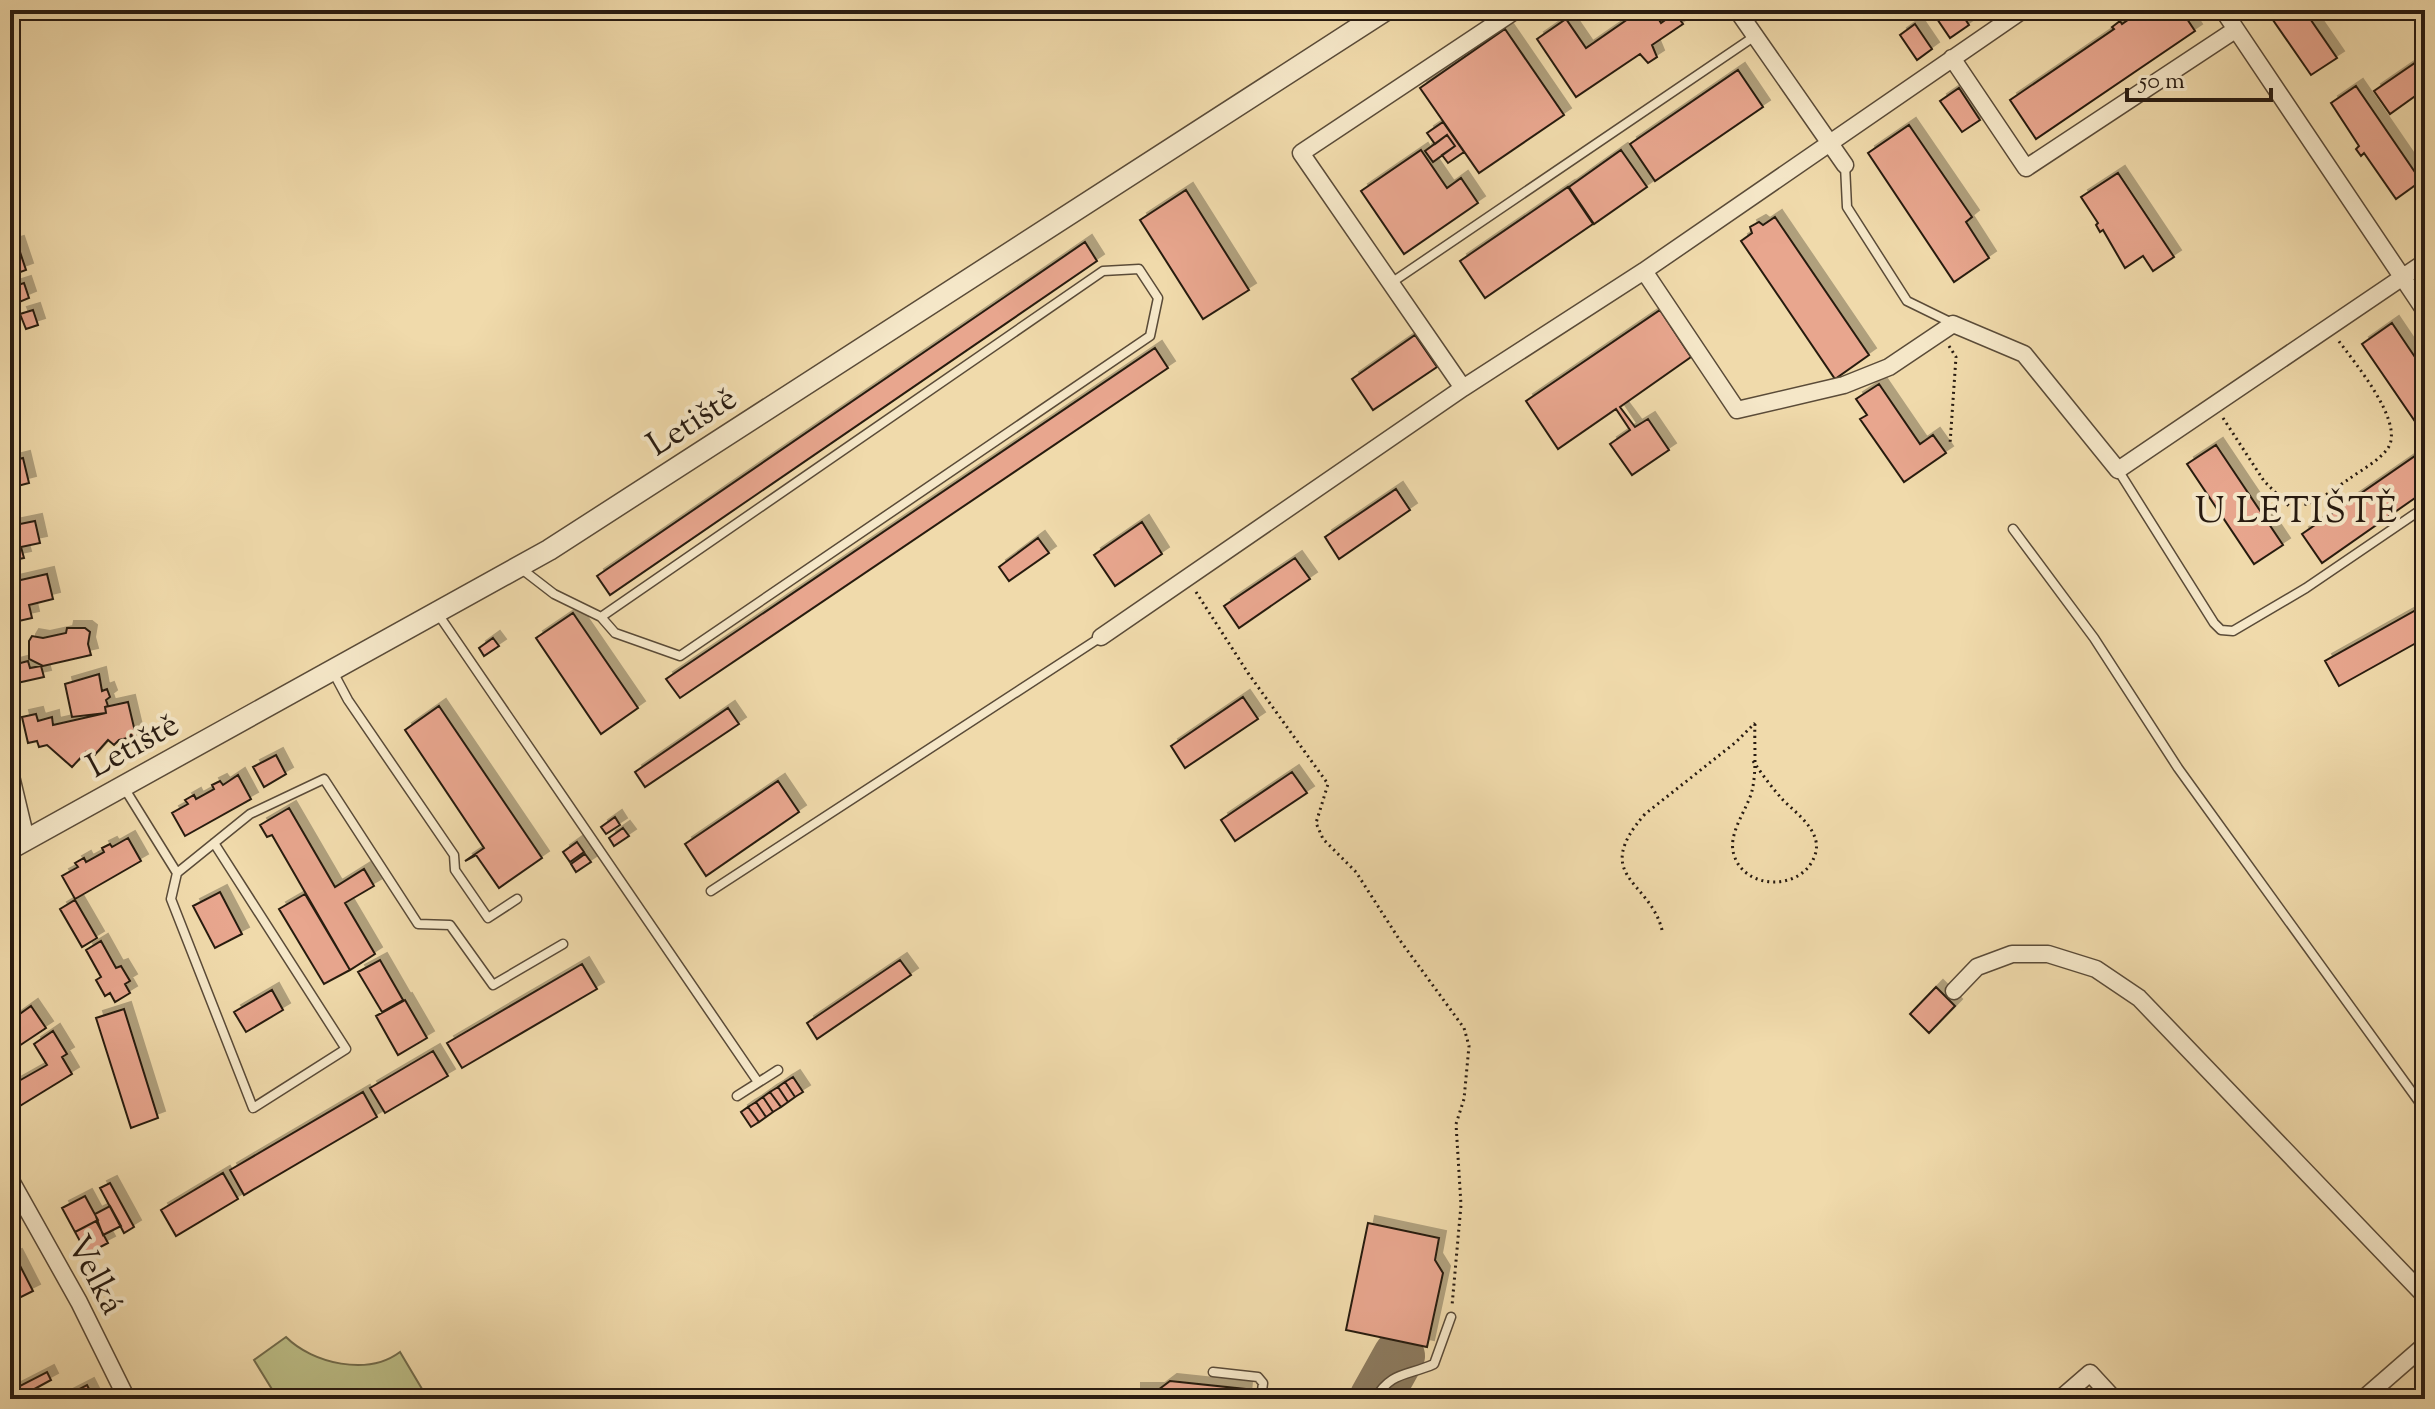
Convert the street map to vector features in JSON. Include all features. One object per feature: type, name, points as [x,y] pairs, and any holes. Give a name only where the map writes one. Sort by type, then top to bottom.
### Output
[{"type":"street","name":"Letiště","points":[[18,844],[518,567],[589,524],[1386,10]]},
{"type":"street","points":[[1463,388],[1301,153],[1516,10]]},
{"type":"street","points":[[1737,10],[1845,165]]},
{"type":"street","points":[[1101,637],[1463,388],[1644,271],[2023,10]]},
{"type":"street","points":[[2223,10],[2425,311]]},
{"type":"street","points":[[1952,58],[2026,168],[2235,30]]},
{"type":"street","points":[[1644,271],[1737,410],[1844,385],[1889,367],[1947,328],[2024,354],[2118,470],[2425,262]]},
{"type":"street","points":[[10,772],[18,844]]},
{"type":"street","points":[[1954,991],[1977,967],[2012,954],[2048,954],[2096,969],[2139,998],[2425,1296]]},
{"type":"street","name":"Velká","points":[[10,1179],[79,1302],[127,1399]]},
{"type":"street","points":[[2363,1399],[2425,1345]]},
{"type":"street","points":[[2060,1399],[2090,1373],[2114,1399]]},
{"type":"lane","points":[[1391,284],[1755,36]]},
{"type":"lane","points":[[1845,165],[1847,207],[1907,301],[1947,328]]},
{"type":"lane","points":[[518,567],[554,594],[601,617],[615,633],[680,656],[1150,336],[1158,298],[1139,269],[1103,271],[601,617]]},
{"type":"lane","points":[[2118,470],[2221,630],[2233,631],[2283,602],[2425,507]]},
{"type":"lane","points":[[2013,529],[2094,638],[2178,768],[2425,1110]]},
{"type":"lane","points":[[436,612],[758,1082]]},
{"type":"lane","points":[[711,891],[1101,637]]},
{"type":"lane","points":[[332,670],[348,700],[454,855],[455,870],[488,918],[517,899]]},
{"type":"lane","points":[[214,843],[346,1049],[253,1108],[171,899],[177,873],[214,843],[250,814],[324,779],[418,924],[450,925],[493,985],[563,944]]},
{"type":"lane","points":[[123,786],[177,873]]},
{"type":"lane","points":[[737,1096],[778,1070]]},
{"type":"lane","points":[[1375,1399],[1388,1381],[1434,1364],[1451,1317]]},
{"type":"lane","points":[[1213,1372],[1258,1377],[1263,1383],[1261,1399]]},
{"type":"path","points":[[1947,328],[1956,357],[1950,444]]},
{"type":"path","points":[[2215,405],[2264,481],[2289,506],[2299,507],[2331,491],[2381,456],[2388,448],[2392,428],[2364,377],[2329,328]]},
{"type":"path","points":[[1188,578],[1248,673],[1328,784],[1316,823],[1323,839],[1356,872],[1399,939],[1464,1028],[1469,1046],[1464,1099],[1456,1124],[1461,1205],[1451,1317]]},
{"type":"path","points":[[1662,930],[1654,908],[1625,875],[1622,861],[1625,844],[1635,826],[1663,798],[1736,742],[1755,723],[1753,761],[1752,790],[1732,845],[1734,856],[1740,867],[1755,879],[1787,881],[1804,873],[1816,854],[1817,844],[1810,828],[1781,798],[1753,761]]},
{"type":"green space","points":[[286,1337],[311,1354],[341,1364],[372,1364],[400,1352],[428,1399],[278,1399],[254,1360]]},
{"type":"building","points":[[1641,10],[1653,10],[1661,23],[1675,13],[1683,24],[1652,45],[1657,57],[1648,63],[1640,54],[1576,97],[1537,39],[1566,19],[1586,48]]},
{"type":"building","points":[[1931,10],[1968,10],[1962,14],[1969,25],[1950,38]]},
{"type":"building","points":[[2142,10],[2181,10],[2195,31],[2036,139],[2010,100],[2114,29],[2112,27],[2120,21],[2122,24]]},
{"type":"building","points":[[2266,10],[2304,10],[2337,58],[2311,75]]},
{"type":"building","points":[[1915,24],[1932,49],[1917,60],[1900,35]]},
{"type":"building","points":[[1505,29],[1564,115],[1479,173],[1420,88]]},
{"type":"building","points":[[2425,56],[2425,89],[2390,114],[2374,91]]},
{"type":"building","points":[[1738,70],[1763,107],[1655,181],[1630,144]]},
{"type":"building","points":[[2356,86],[2421,181],[2396,199],[2364,153],[2361,156],[2356,149],[2359,146],[2331,103]]},
{"type":"building","points":[[1959,88],[1980,120],[1962,132],[1940,101]]},
{"type":"building","points":[[1443,122],[1464,152],[1448,163],[1442,155],[1455,146],[1447,135],[1435,144],[1427,133]]},
{"type":"building","points":[[1909,125],[1972,217],[1966,222],[1989,258],[1954,282],[1868,153]]},
{"type":"building","points":[[1447,135],[1455,146],[1433,162],[1425,151]]},
{"type":"building","points":[[1421,150],[1447,188],[1461,178],[1478,203],[1404,254],[1361,191]]},
{"type":"building","points":[[1621,150],[1647,187],[1594,224],[1569,187]]},
{"type":"building","points":[[2118,173],[2174,257],[2153,271],[2143,256],[2125,268],[2081,197]]},
{"type":"building","points":[[1568,187],[1593,224],[1485,298],[1460,261]]},
{"type":"building","points":[[1186,190],[1249,290],[1203,319],[1140,220]]},
{"type":"building","points":[[1775,217],[1869,355],[1835,379],[1741,241],[1752,233],[1750,227],[1759,222],[1763,225]]},
{"type":"building","points":[[1085,242],[1097,261],[610,595],[597,576]]},
{"type":"building","points":[[17,243],[26,270],[15,274],[10,245]]},
{"type":"building","points":[[24,283],[29,298],[17,303],[12,287]]},
{"type":"building","points":[[33,310],[38,325],[26,329],[20,314]]},
{"type":"building","points":[[1660,310],[1691,357],[1620,407],[1635,427],[1648,419],[1669,450],[1632,475],[1610,444],[1630,430],[1616,409],[1558,449],[1526,401]]},
{"type":"building","points":[[2392,323],[2425,372],[2425,436],[2362,344]]},
{"type":"building","points":[[1415,335],[1437,367],[1373,410],[1352,379]]},
{"type":"building","points":[[1155,348],[1168,368],[680,698],[666,679]]},
{"type":"building","points":[[1879,384],[1920,444],[1933,435],[1946,453],[1904,482],[1860,419],[1867,415],[1856,399]]},
{"type":"building","points":[[2216,445],[2283,545],[2254,564],[2187,464]]},
{"type":"building","points":[[2415,456],[2425,471],[2425,491],[2322,563],[2302,534]]},
{"type":"building","points":[[23,458],[29,483],[10,488],[10,459]]},
{"type":"building","points":[[1396,489],[1410,510],[1339,559],[1325,537]]},
{"type":"building","points":[[35,521],[40,543],[21,547],[24,558],[10,561],[10,526]]},
{"type":"building","points":[[1142,522],[1162,554],[1115,586],[1094,555]]},
{"type":"building","points":[[1038,538],[1049,553],[1009,581],[999,567]]},
{"type":"building","points":[[1295,558],[1310,579],[1239,628],[1224,606]]},
{"type":"building","points":[[47,574],[53,599],[29,605],[32,618],[10,623],[10,601],[16,600],[12,582]]},
{"type":"building","points":[[2425,605],[2425,638],[2339,686],[2325,661]]},
{"type":"building","points":[[573,613],[638,708],[601,734],[536,638]]},
{"type":"building","points":[[67,628],[85,628],[90,632],[88,644],[91,655],[43,666],[29,659],[32,636],[43,638],[66,633]]},
{"type":"building","points":[[493,638],[499,646],[484,656],[479,648]]},
{"type":"building","points":[[28,661],[30,668],[41,666],[44,677],[17,683],[13,665]]},
{"type":"building","points":[[99,674],[102,691],[107,689],[110,697],[106,700],[106,713],[72,717],[65,684]]},
{"type":"building","points":[[1243,697],[1258,719],[1185,768],[1171,746]]},
{"type":"building","points":[[128,702],[136,736],[119,740],[114,745],[108,740],[92,758],[86,752],[72,767],[47,745],[39,747],[37,741],[28,743],[22,717],[36,714],[38,721],[52,717],[53,725],[106,713],[105,707]]},
{"type":"building","points":[[439,706],[542,858],[499,888],[476,855],[465,861],[484,848],[405,730]]},
{"type":"building","points":[[728,708],[739,724],[645,787],[635,772]]},
{"type":"building","points":[[276,755],[286,774],[264,787],[253,767]]},
{"type":"building","points":[[1292,772],[1307,793],[1235,841],[1221,820]]},
{"type":"building","points":[[238,775],[251,799],[185,836],[172,813],[188,804],[185,800],[194,795],[196,799],[214,789],[212,785],[220,781],[223,785]]},
{"type":"building","points":[[778,781],[799,812],[706,876],[685,844]]},
{"type":"building","points":[[289,808],[335,887],[364,869],[374,886],[345,903],[375,954],[350,970],[272,835],[267,837],[260,825]]},
{"type":"building","points":[[615,817],[620,825],[606,834],[601,827]]},
{"type":"building","points":[[623,828],[629,836],[614,846],[609,838]]},
{"type":"building","points":[[128,838],[141,861],[75,899],[62,876],[78,867],[75,863],[84,858],[86,862],[104,852],[102,848],[110,844],[112,847]]},
{"type":"building","points":[[577,842],[584,852],[570,862],[563,852]]},
{"type":"building","points":[[585,854],[591,862],[576,872],[571,864]]},
{"type":"building","points":[[220,892],[242,934],[215,948],[193,906]]},
{"type":"building","points":[[305,894],[350,970],[324,984],[279,909]]},
{"type":"building","points":[[75,900],[97,938],[82,947],[60,909]]},
{"type":"building","points":[[101,941],[116,968],[121,966],[130,981],[125,984],[130,993],[115,1002],[110,993],[105,996],[96,980],[101,977],[86,950]]},
{"type":"building","points":[[380,960],[403,1000],[382,1012],[358,972]]},
{"type":"building","points":[[900,960],[911,975],[817,1039],[807,1023]]},
{"type":"building","points":[[582,964],[597,989],[462,1068],[447,1043]]},
{"type":"building","points":[[1936,987],[1955,1006],[1929,1033],[1910,1014]]},
{"type":"building","points":[[272,990],[283,1010],[246,1032],[234,1012]]},
{"type":"building","points":[[405,1000],[427,1038],[398,1055],[376,1016]]},
{"type":"building","points":[[31,1006],[46,1028],[10,1052],[10,1021]]},
{"type":"building","points":[[124,1009],[158,1118],[131,1128],[96,1018]]},
{"type":"building","points":[[53,1031],[67,1054],[62,1057],[72,1074],[10,1112],[10,1086],[47,1065],[34,1044]]},
{"type":"building","points":[[433,1051],[448,1076],[385,1113],[370,1088]]},
{"type":"building","points":[[793,1077],[803,1092],[795,1097],[785,1082]]},
{"type":"building","points":[[785,1082],[795,1097],[788,1102],[778,1087]]},
{"type":"building","points":[[778,1087],[788,1102],[781,1107],[770,1092]]},
{"type":"building","points":[[363,1092],[377,1117],[244,1195],[230,1170]]},
{"type":"building","points":[[770,1092],[781,1107],[773,1112],[763,1097]]},
{"type":"building","points":[[763,1097],[773,1112],[766,1117],[756,1102]]},
{"type":"building","points":[[756,1102],[766,1117],[759,1122],[748,1107]]},
{"type":"building","points":[[748,1107],[759,1122],[751,1127],[741,1112]]},
{"type":"building","points":[[223,1173],[238,1199],[176,1236],[161,1210]]},
{"type":"building","points":[[110,1183],[134,1227],[124,1233],[100,1188]]},
{"type":"building","points":[[85,1196],[98,1220],[75,1232],[62,1208]]},
{"type":"building","points":[[110,1206],[121,1226],[103,1235],[95,1214]]},
{"type":"building","points":[[96,1221],[108,1243],[87,1254],[75,1232]]},
{"type":"building","points":[[1368,1223],[1439,1238],[1435,1260],[1443,1273],[1427,1347],[1346,1330]]},
{"type":"building","points":[[15,1256],[33,1291],[11,1302],[10,1258]]},
{"type":"building","points":[[47,1372],[51,1380],[27,1393],[30,1399],[10,1399],[10,1391]]},
{"type":"building","points":[[1170,1381],[1245,1389],[1244,1399],[1134,1399],[1134,1390],[1158,1390]]},
{"type":"building","points":[[87,1385],[94,1399],[65,1399],[64,1397]]},
{"type":"taxiway","points":[[1375,1399],[1399,1356]]},
{"type":"district","name":"U LETIŠTĚ","points":[[2297,509]]}]
